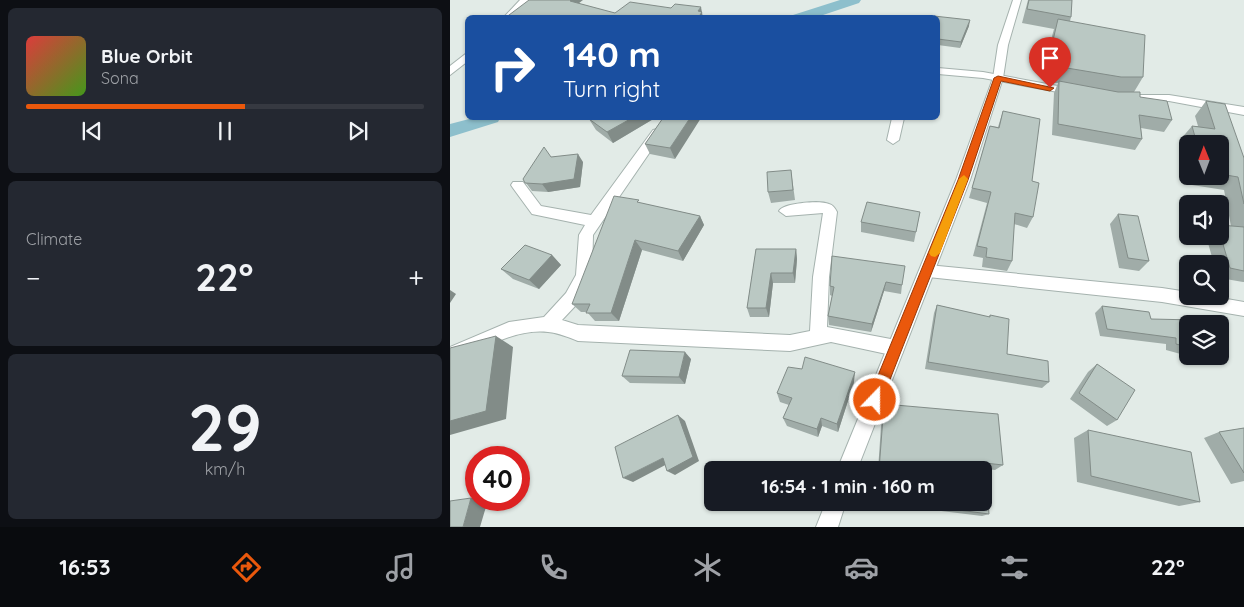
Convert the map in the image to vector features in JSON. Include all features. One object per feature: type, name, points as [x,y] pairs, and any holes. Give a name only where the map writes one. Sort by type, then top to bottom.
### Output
[{"type":"street","points":[[510,15],[525,0]]},
{"type":"street","points":[[851,461],[963,180],[998,78],[1003,45],[1017,0]]},
{"type":"street","points":[[450,72],[465,58]]},
{"type":"street","points":[[940,71],[998,78],[1086,94]]},
{"type":"street","points":[[1112,98],[1169,98],[1244,111]]},
{"type":"street","points":[[893,140],[898,120]]},
{"type":"street","points":[[548,324],[572,298],[584,276],[586,234],[633,169],[661,126]]},
{"type":"street","points":[[518,185],[536,210],[594,221]]},
{"type":"street","points":[[786,211],[820,207],[826,208],[830,212],[821,277],[818,335]]},
{"type":"street","points":[[928,271],[1162,295],[1244,309]]},
{"type":"street","points":[[450,355],[501,333],[523,326],[548,324],[578,333],[790,343],[818,335],[831,334],[858,338],[896,348]]},
{"type":"street","points":[[827,527],[833,511]]},
{"type":"building","points":[[529,0],[571,0],[615,13],[630,2],[671,8],[675,4],[701,7],[698,11],[702,12],[700,15],[509,15]]},
{"type":"building","points":[[1029,0],[1072,0],[1071,17],[1027,9]]},
{"type":"building","points":[[940,17],[970,20],[961,42],[940,39]]},
{"type":"building","points":[[1058,19],[1145,35],[1143,77],[1121,77],[1061,67],[1061,55],[1050,53]]},
{"type":"building","points":[[1059,81],[1118,92],[1140,92],[1140,97],[1167,101],[1172,120],[1139,115],[1142,139],[1058,124]]},
{"type":"building","points":[[1206,101],[1225,104],[1244,158],[1244,204],[1238,177],[1229,176],[1229,135],[1194,135],[1192,126],[1215,129]]},
{"type":"building","points":[[1003,111],[1040,119],[1032,181],[1039,183],[1033,217],[1015,213],[1012,261],[986,257],[987,248],[977,246],[991,192],[972,188],[990,126],[999,128]]},
{"type":"building","points":[[590,120],[628,120],[607,132]]},
{"type":"building","points":[[662,120],[689,120],[670,148],[645,144]]},
{"type":"building","points":[[544,147],[551,157],[578,154],[574,179],[542,184],[525,183],[523,179]]},
{"type":"building","points":[[791,170],[793,190],[768,192],[767,172]]},
{"type":"building","points":[[614,196],[639,200],[637,202],[700,216],[678,251],[635,240],[611,313],[586,313],[590,304],[572,304]]},
{"type":"building","points":[[867,202],[920,212],[916,232],[861,222]]},
{"type":"building","points":[[1118,214],[1138,216],[1149,261],[1128,258]]},
{"type":"building","points":[[1229,226],[1244,227],[1244,271],[1230,268],[1229,255],[1226,255],[1223,245],[1229,245]]},
{"type":"building","points":[[525,245],[552,255],[529,280],[501,269]]},
{"type":"building","points":[[756,249],[796,249],[793,273],[771,273],[766,308],[747,308]]},
{"type":"building","points":[[832,256],[905,266],[902,285],[886,282],[872,324],[828,316],[834,287],[830,286]]},
{"type":"building","points":[[937,305],[990,317],[990,315],[1009,319],[1007,354],[1048,361],[1049,382],[928,362]]},
{"type":"building","points":[[1102,306],[1149,312],[1151,319],[1179,320],[1179,345],[1176,344],[1176,338],[1107,329]]},
{"type":"building","points":[[496,336],[486,411],[450,421],[450,348]]},
{"type":"building","points":[[630,350],[685,352],[679,377],[622,376]]},
{"type":"building","points":[[805,357],[855,372],[837,424],[821,418],[817,429],[783,418],[792,398],[777,393],[788,367],[802,369]]},
{"type":"building","points":[[1097,364],[1135,390],[1117,420],[1079,393]]},
{"type":"building","points":[[884,404],[998,414],[1003,465],[992,464],[992,461],[880,461]]},
{"type":"building","points":[[678,415],[693,457],[667,471],[663,458],[623,478],[615,447]]},
{"type":"building","points":[[1244,428],[1244,473],[1219,432]]},
{"type":"building","points":[[1088,430],[1191,452],[1200,502],[1091,476]]},
{"type":"building","points":[[465,499],[465,511],[467,511],[463,527],[450,527],[450,501]]},
{"type":"building","points":[[966,511],[989,511],[989,514]]},
{"type":"waterway","points":[[807,15],[854,0]]},
{"type":"waterway","points":[[450,131],[485,120]]},
{"type":"slow traffic","points":[[935,253],[964,179]]},
{"type":"route","points":[[875,400],[963,180],[998,78],[1050,88]]}]
